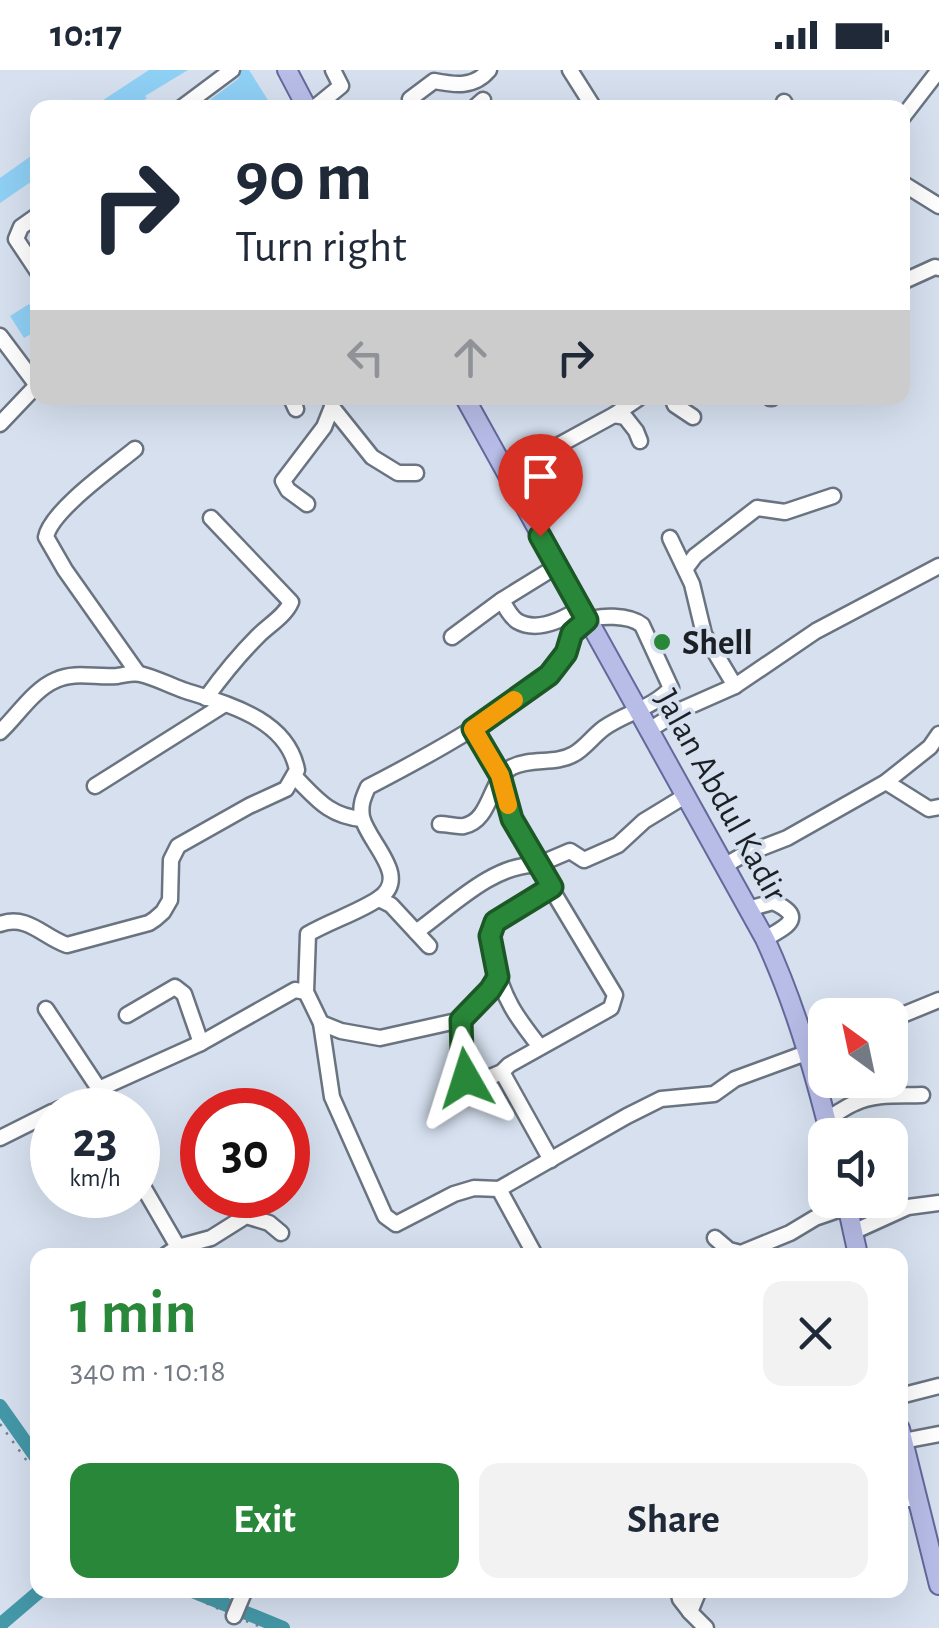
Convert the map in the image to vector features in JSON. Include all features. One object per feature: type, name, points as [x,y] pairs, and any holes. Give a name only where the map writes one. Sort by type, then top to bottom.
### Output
[{"type":"main road","points":[[286,70],[305,100]]},
{"type":"main road","name":"Jalan Abdul Kadir","points":[[468,405],[765,939],[808,1031]]},
{"type":"main road","points":[[850,1218],[856,1248]]},
{"type":"main road","points":[[908,1499],[939,1585]]},
{"type":"street","points":[[192,100],[232,70]]},
{"type":"street","points":[[321,100],[341,86],[334,70]]},
{"type":"street","points":[[411,100],[434,81],[466,84],[482,79],[489,70]]},
{"type":"street","points":[[570,70],[589,100]]},
{"type":"street","points":[[910,108],[939,70]]},
{"type":"street","points":[[910,188],[939,206]]},
{"type":"street","points":[[30,220],[21,227],[16,239],[30,260]]},
{"type":"street","points":[[910,278],[939,268]]},
{"type":"street","points":[[0,336],[30,375]]},
{"type":"street","points":[[0,424],[30,392]]},
{"type":"street","points":[[307,504],[288,490],[284,482],[324,426],[331,405]]},
{"type":"street","points":[[334,405],[372,457],[398,473],[416,474]]},
{"type":"street","points":[[506,474],[629,405]]},
{"type":"street","points":[[677,405],[693,417]]},
{"type":"street","points":[[614,416],[624,417],[640,441]]},
{"type":"street","points":[[135,449],[67,506],[48,525],[46,537],[137,672]]},
{"type":"street","points":[[686,568],[695,556],[757,508],[785,512],[832,496]]},
{"type":"street","points":[[206,698],[232,664],[291,602],[211,518]]},
{"type":"street","points":[[670,538],[692,584],[704,634],[735,686]]},
{"type":"street","points":[[452,638],[502,600],[557,566]]},
{"type":"street","points":[[648,730],[735,686],[816,631],[939,566]]},
{"type":"street","points":[[502,600],[512,616],[525,624],[540,625],[584,614],[633,618],[642,625],[683,709]]},
{"type":"street","points":[[584,614],[566,653],[549,675],[473,729],[368,787],[361,802],[362,819],[392,872],[389,889],[379,898],[308,934],[306,992],[321,1023],[332,1097],[385,1216],[396,1224],[454,1194],[474,1188],[499,1189],[661,1100],[714,1094],[735,1079],[808,1052]]},
{"type":"street","points":[[0,732],[36,693],[55,680],[137,672],[260,719],[278,735],[293,756],[297,770],[286,789],[178,846],[171,860],[167,906],[149,923],[67,945],[24,922],[0,924]]},
{"type":"street","points":[[440,824],[463,826],[473,822],[486,807],[500,775],[513,766],[573,755],[606,726],[663,697],[671,688]]},
{"type":"street","points":[[96,786],[225,704]]},
{"type":"street","points":[[461,1020],[466,1078],[476,1083],[502,1072],[611,1008],[614,995],[512,819],[500,775],[473,729]]},
{"type":"street","points":[[724,866],[787,838],[886,782],[939,734]]},
{"type":"street","points":[[295,777],[331,811],[362,819]]},
{"type":"street","points":[[886,782],[928,809],[939,807]]},
{"type":"street","points":[[416,932],[496,874],[570,851],[584,860],[618,845],[644,821],[685,796]]},
{"type":"street","points":[[540,1047],[508,1004],[490,936],[495,922],[552,887]]},
{"type":"street","points":[[379,898],[392,904],[429,946]]},
{"type":"street","points":[[748,908],[773,902],[788,910],[790,924],[765,939]]},
{"type":"street","points":[[321,1023],[380,1038],[461,1020],[498,977]]},
{"type":"street","points":[[127,1014],[175,987],[184,994],[201,1042]]},
{"type":"street","points":[[116,1088],[296,990],[306,992]]},
{"type":"street","points":[[908,1013],[939,1000]]},
{"type":"street","points":[[46,1009],[92,1088]]},
{"type":"street","points":[[502,1072],[550,1160]]},
{"type":"street","points":[[836,1118],[854,1103],[872,1098],[922,1095]]},
{"type":"street","points":[[0,1138],[30,1123]]},
{"type":"street","points":[[499,1189],[531,1248]]},
{"type":"street","points":[[853,1232],[908,1208],[939,1203]]},
{"type":"street","points":[[181,1248],[212,1238],[246,1216],[269,1223],[281,1232]]},
{"type":"street","points":[[157,1218],[171,1248]]},
{"type":"street","points":[[754,1248],[790,1234],[816,1218]]},
{"type":"street","points":[[715,1238],[727,1248]]},
{"type":"street","points":[[908,1394],[939,1386]]},
{"type":"street","points":[[908,1435],[939,1434]]},
{"type":"street","points":[[234,1614],[241,1598]]},
{"type":"street","points":[[680,1598],[706,1628]]},
{"type":"street","points":[[690,1612],[696,1598]]},
{"type":"path","points":[[0,1424],[30,1465]]},
{"type":"building","points":[[149,70],[188,70],[144,100],[103,100]]},
{"type":"building","points":[[242,70],[249,70],[268,100],[210,100],[238,79]]},
{"type":"building","points":[[30,157],[30,182],[0,203],[0,178]]},
{"type":"building","points":[[29,304],[30,335],[24,338],[10,316]]},
{"type":"waterway","points":[[0,1406],[30,1449]]},
{"type":"waterway","points":[[0,1625],[32,1598]]},
{"type":"waterway","points":[[210,1598],[283,1628]]},
{"type":"slow traffic","points":[[508,805],[500,775],[473,729],[514,700]]},
{"type":"place","name":"Shell","points":[[662,642]]},
{"type":"route","points":[[466,1078],[461,1020],[498,977],[490,936],[495,922],[552,887],[512,819],[500,775],[473,729],[549,675],[566,653],[572,633],[587,620],[540,536]]}]
